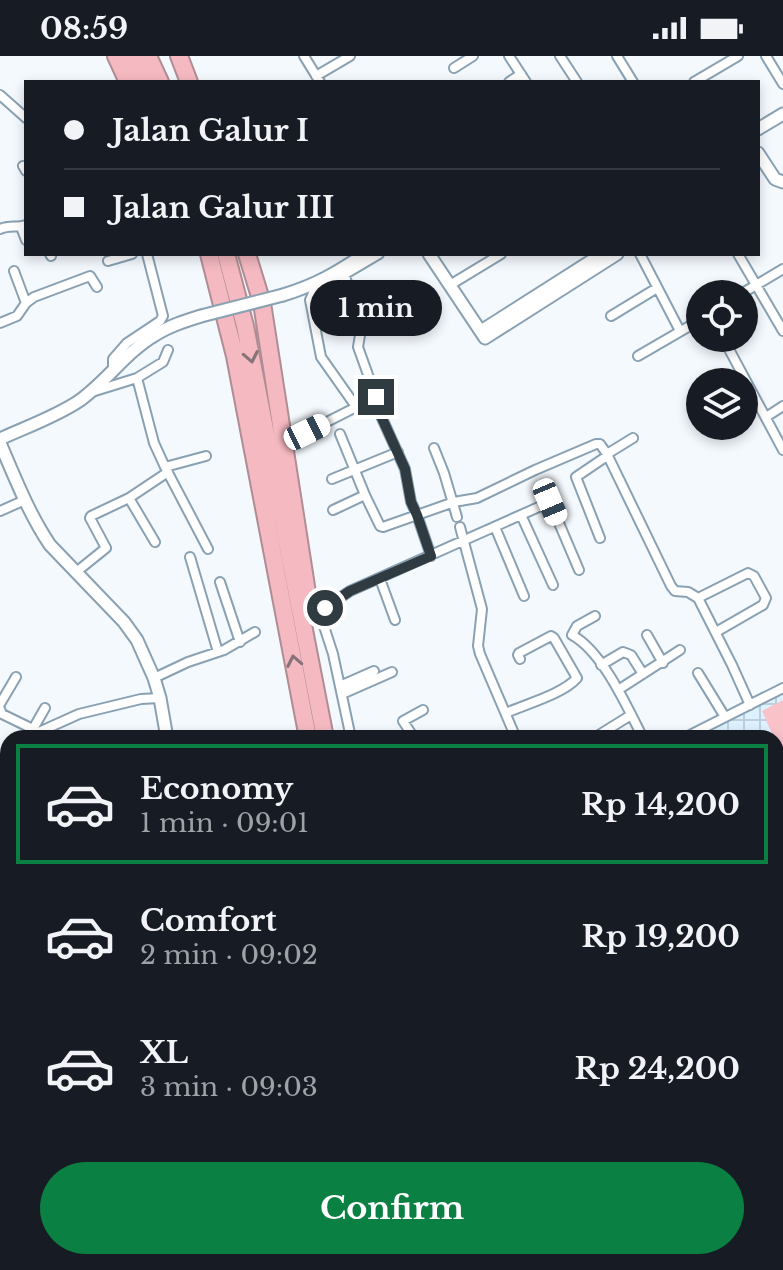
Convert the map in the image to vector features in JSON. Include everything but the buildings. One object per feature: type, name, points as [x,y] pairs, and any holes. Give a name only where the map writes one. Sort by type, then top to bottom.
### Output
[{"type":"highway","points":[[116,56],[127,80]]},
{"type":"highway","points":[[131,56],[142,80]]},
{"type":"highway","points":[[148,56],[162,80]]},
{"type":"highway","points":[[158,56],[163,80]]},
{"type":"highway","points":[[179,56],[188,80]]},
{"type":"highway","points":[[202,256],[221,295]]},
{"type":"highway","points":[[210,256],[238,371],[306,730]]},
{"type":"highway","points":[[227,256],[245,326],[323,730]]},
{"type":"highway","points":[[248,256],[262,303],[307,594],[311,670]]},
{"type":"street","points":[[304,56],[318,79],[350,56]]},
{"type":"street","points":[[454,68],[473,56]]},
{"type":"street","points":[[509,56],[524,78]]},
{"type":"street","points":[[560,56],[576,80]]},
{"type":"street","points":[[617,56],[632,80]]},
{"type":"street","points":[[697,80],[738,56]]},
{"type":"street","points":[[766,56],[783,84]]},
{"type":"street","points":[[0,95],[24,116]]},
{"type":"street","points":[[760,128],[783,114]]},
{"type":"street","points":[[760,159],[775,179],[783,182]]},
{"type":"street","points":[[0,229],[23,226]]},
{"type":"street","points":[[108,261],[124,256]]},
{"type":"street","points":[[113,371],[113,359],[127,343],[162,318],[148,256]]},
{"type":"street","points":[[166,730],[154,678],[137,640],[124,622],[50,545],[25,500],[0,441],[68,408],[154,335],[201,316],[283,295],[322,281],[362,256]]},
{"type":"street","points":[[357,408],[321,357],[310,300],[313,293],[376,256]]},
{"type":"street","points":[[430,256],[483,335]]},
{"type":"street","points":[[450,285],[498,256]]},
{"type":"street","points":[[483,335],[599,256]]},
{"type":"street","points":[[483,335],[614,256]]},
{"type":"street","points":[[641,256],[680,331]]},
{"type":"street","points":[[739,256],[753,280]]},
{"type":"street","points":[[758,284],[783,269]]},
{"type":"street","points":[[14,271],[26,303]]},
{"type":"street","points":[[345,275],[360,335],[358,347],[376,405],[406,472],[411,502],[431,556]]},
{"type":"street","points":[[0,323],[17,316],[34,297],[90,276],[97,287]]},
{"type":"street","points":[[611,316],[657,288]]},
{"type":"street","points":[[758,288],[783,331]]},
{"type":"street","points":[[638,356],[686,328]]},
{"type":"street","points":[[89,392],[137,378],[163,362],[168,350]]},
{"type":"street","points":[[731,352],[783,450]]},
{"type":"street","points":[[137,378],[154,443],[208,549]]},
{"type":"street","points":[[307,432],[376,397]]},
{"type":"street","points":[[766,417],[783,406]]},
{"type":"street","points":[[340,434],[382,527],[454,502],[477,498],[596,444],[603,447],[671,586],[675,591],[688,592],[698,598],[750,705]]},
{"type":"street","points":[[600,538],[576,477],[633,438]]},
{"type":"street","points":[[434,448],[457,517]]},
{"type":"street","points":[[332,479],[398,452]]},
{"type":"street","points":[[75,573],[106,548],[91,516],[129,498],[166,469],[206,456]]},
{"type":"street","points":[[333,510],[365,495]]},
{"type":"street","points":[[129,498],[155,542]]},
{"type":"street","points":[[0,511],[25,500]]},
{"type":"street","points":[[349,730],[333,654],[321,617],[325,608],[350,591],[550,502],[579,570]]},
{"type":"street","points":[[521,515],[553,585]]},
{"type":"street","points":[[460,527],[482,609],[480,654],[513,730]]},
{"type":"street","points":[[495,527],[524,596]]},
{"type":"street","points":[[190,557],[218,652]]},
{"type":"street","points":[[698,598],[748,573],[754,576],[766,598],[763,605],[716,632]]},
{"type":"street","points":[[380,579],[395,620]]},
{"type":"street","points":[[220,582],[240,642]]},
{"type":"street","points":[[595,616],[577,626],[572,635],[590,647],[639,730]]},
{"type":"street","points":[[154,678],[240,642],[255,632]]},
{"type":"street","points":[[647,635],[663,663]]},
{"type":"street","points":[[506,713],[558,691],[577,678],[551,636],[519,653],[520,659]]},
{"type":"street","points":[[618,690],[680,650]]},
{"type":"street","points":[[601,665],[623,652],[628,653],[643,674]]},
{"type":"street","points":[[341,690],[374,671]]},
{"type":"street","points":[[341,690],[392,672]]},
{"type":"street","points":[[698,673],[725,717]]},
{"type":"street","points":[[16,677],[0,707],[2,714],[32,730]]},
{"type":"street","points":[[700,730],[783,688]]},
{"type":"street","points":[[44,730],[79,714],[141,699],[160,698]]},
{"type":"street","points":[[39,730],[45,708]]},
{"type":"street","points":[[409,730],[403,721],[423,710]]},
{"type":"street","points":[[607,730],[631,715]]},
{"type":"shaded area","points":[[783,694],[783,730],[712,730]]},
{"type":"shaded area","points":[[783,700],[783,730],[770,730],[762,711]]},
{"type":"route","points":[[325,608],[350,591],[431,556],[411,502],[405,469],[376,405],[376,397]]}]
